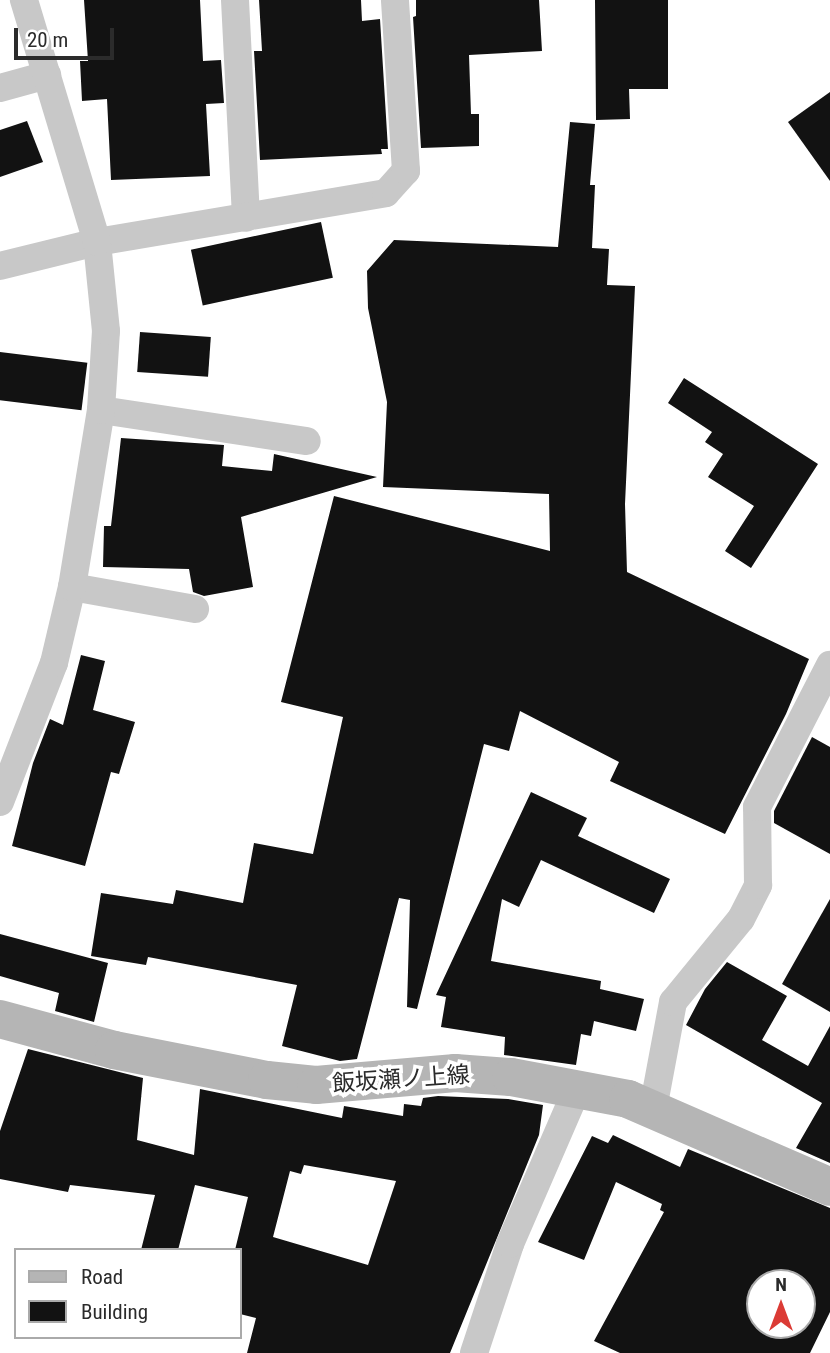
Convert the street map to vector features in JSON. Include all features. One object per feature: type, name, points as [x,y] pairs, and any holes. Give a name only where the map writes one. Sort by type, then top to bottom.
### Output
[{"type":"main road","name":"飯坂瀬ノ上線","points":[[0,1019],[114,1049],[267,1080],[316,1085],[455,1073],[511,1077],[577,1089],[653,1109],[830,1187]]},
{"type":"street","points":[[0,802],[54,663],[72,587],[101,410],[106,331],[96,242],[24,0]]},
{"type":"street","points":[[235,0],[246,218]]},
{"type":"street","points":[[0,266],[96,242],[386,193],[406,171],[395,0]]},
{"type":"street","points":[[0,88],[47,75]]},
{"type":"street","points":[[101,410],[307,441]]},
{"type":"street","points":[[72,587],[195,608]]},
{"type":"street","points":[[653,1109],[673,1002],[741,919],[758,884],[757,807],[830,665]]},
{"type":"street","points":[[474,1353],[509,1244],[577,1089]]},
{"type":"building","points":[[84,0],[200,0],[203,61],[221,60],[224,103],[206,104],[210,176],[111,180],[107,99],[82,101],[80,61],[88,61]]},
{"type":"building","points":[[259,0],[361,0],[362,21],[380,19],[388,149],[381,149],[382,154],[260,160],[254,51],[262,51]]},
{"type":"building","points":[[416,0],[539,0],[542,51],[469,55],[471,114],[479,114],[479,146],[421,148],[413,17],[416,16]]},
{"type":"building","points":[[595,0],[668,0],[668,89],[629,89],[630,119],[596,120]]},
{"type":"building","points":[[830,92],[830,181],[788,122]]},
{"type":"building","points":[[27,121],[43,162],[0,177],[0,130]]},
{"type":"building","points":[[570,122],[595,124],[590,185],[595,185],[592,248],[609,249],[607,285],[635,286],[625,504],[627,572],[809,659],[786,714],[725,834],[610,781],[619,762],[520,711],[509,751],[484,744],[417,1009],[407,1007],[410,900],[399,898],[357,1059],[340,1061],[282,1046],[297,985],[148,957],[146,965],[91,956],[101,893],[173,904],[176,890],[243,903],[254,843],[313,854],[343,717],[281,702],[334,496],[550,551],[549,494],[383,487],[387,402],[368,308],[367,271],[394,240],[558,247]]},
{"type":"building","points":[[321,222],[333,278],[203,305],[191,250]]},
{"type":"building","points":[[140,332],[211,337],[208,377],[137,372]]},
{"type":"building","points":[[0,352],[87,363],[81,410],[0,400]]},
{"type":"building","points":[[684,378],[818,464],[751,568],[725,551],[754,506],[708,477],[723,454],[705,442],[712,432],[668,403]]},
{"type":"building","points":[[121,438],[224,445],[222,466],[272,471],[274,454],[377,477],[241,517],[253,587],[204,596],[193,592],[189,569],[103,567],[104,526],[111,526]]},
{"type":"building","points":[[81,655],[105,661],[93,710],[135,722],[119,774],[111,772],[85,866],[12,846],[33,763],[50,719],[63,725]]},
{"type":"building","points":[[812,737],[830,747],[830,854],[774,823],[774,811]]},
{"type":"building","points":[[531,792],[587,818],[578,836],[670,879],[654,913],[541,860],[519,907],[502,899],[491,961],[601,981],[600,989],[644,999],[636,1031],[594,1021],[591,1036],[581,1034],[576,1065],[504,1055],[505,1037],[441,1027],[446,997],[436,995]]},
{"type":"building","points":[[830,899],[830,1012],[782,984]]},
{"type":"building","points":[[0,934],[108,963],[94,1022],[55,1011],[59,993],[0,976]]},
{"type":"building","points":[[727,962],[787,996],[762,1040],[808,1066],[830,1026],[830,1163],[796,1148],[822,1103],[686,1025],[705,989]]},
{"type":"building","points":[[28,1049],[143,1078],[137,1140],[194,1155],[200,1089],[342,1118],[344,1106],[403,1116],[404,1104],[421,1106],[423,1098],[438,1096],[508,1099],[543,1105],[539,1135],[450,1353],[247,1353],[256,1318],[242,1314],[242,1248],[235,1248],[248,1197],[195,1185],[179,1248],[142,1248],[155,1195],[70,1185],[68,1192],[0,1179],[0,1131]],"holes":[[[304,1165],[396,1181],[368,1265],[273,1237],[290,1171],[301,1174]]]},
{"type":"building","points":[[613,1135],[680,1167],[688,1149],[830,1208],[830,1312],[810,1353],[620,1353],[594,1341],[664,1212],[660,1210],[662,1204],[616,1182],[584,1260],[538,1242],[592,1136],[608,1143]]}]
